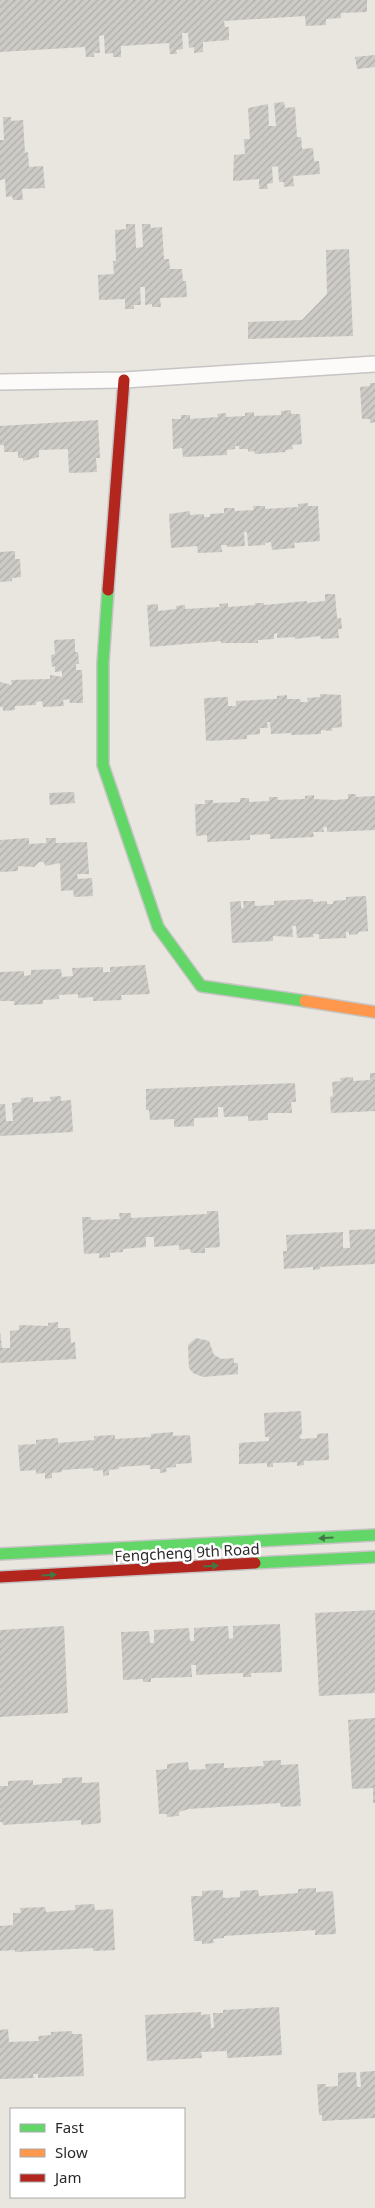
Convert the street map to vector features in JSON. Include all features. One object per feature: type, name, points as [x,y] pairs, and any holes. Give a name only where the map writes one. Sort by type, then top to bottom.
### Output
[{"type":"street","points":[[0,382],[124,380],[375,364]]},
{"type":"street","points":[[124,380],[103,662],[103,765],[158,927],[201,986],[375,1012]]},
{"type":"street","name":"Fengcheng 9th Road","points":[[0,1554],[375,1535]]},
{"type":"street","name":"Fengcheng 9th Road","points":[[0,1577],[375,1557]]},
{"type":"building","points":[[0,0],[367,0],[367,12],[341,13],[341,18],[326,19],[326,25],[306,26],[305,16],[224,21],[225,27],[229,27],[229,40],[203,42],[203,52],[194,53],[194,47],[189,48],[188,33],[182,33],[183,49],[176,50],[177,54],[170,54],[169,43],[121,46],[121,57],[113,57],[113,53],[105,54],[104,35],[99,36],[100,53],[94,53],[94,57],[86,57],[85,47],[0,52]]},
{"type":"building","points":[[375,55],[375,67],[357,69],[355,57]]},
{"type":"building","points":[[284,102],[285,108],[295,107],[297,137],[301,137],[302,149],[313,148],[314,161],[319,161],[320,174],[293,176],[294,186],[284,187],[284,182],[279,182],[278,166],[272,167],[273,183],[267,184],[268,189],[259,189],[259,179],[233,181],[234,155],[245,154],[244,139],[250,139],[248,108],[268,104],[269,126],[276,126],[274,103]]},
{"type":"building","points":[[3,117],[11,117],[11,121],[23,120],[25,153],[28,152],[29,167],[43,166],[45,188],[22,189],[23,200],[13,200],[12,196],[6,197],[5,179],[0,180],[0,140],[4,140]]},
{"type":"building","points":[[126,224],[135,224],[136,248],[143,247],[142,224],[150,224],[151,228],[162,227],[164,259],[169,259],[170,269],[182,269],[183,281],[186,281],[187,297],[160,298],[161,307],[152,307],[152,304],[145,305],[145,287],[140,287],[141,305],[134,305],[134,309],[125,309],[125,299],[99,300],[98,275],[114,274],[113,261],[116,261],[115,230],[126,229]]},
{"type":"building","points":[[349,249],[353,336],[248,339],[248,322],[302,320],[327,294],[326,250]]},
{"type":"building","points":[[370,383],[375,383],[375,422],[370,423],[370,419],[362,419],[360,387],[370,386]]},
{"type":"building","points":[[291,410],[291,414],[300,414],[302,444],[292,445],[293,449],[285,450],[286,452],[255,454],[254,451],[248,452],[248,449],[239,449],[239,446],[235,446],[235,449],[227,450],[227,455],[183,457],[182,448],[173,449],[172,419],[181,419],[181,415],[190,415],[190,419],[218,417],[217,414],[226,413],[226,417],[245,416],[245,413],[254,412],[254,416],[281,415],[281,411]]},
{"type":"building","points":[[98,420],[100,458],[96,458],[97,472],[69,473],[68,449],[39,450],[39,457],[23,461],[23,458],[18,458],[18,452],[4,452],[4,445],[0,445],[0,426]]},
{"type":"building","points":[[308,503],[308,506],[318,506],[320,541],[294,543],[295,548],[272,550],[271,542],[265,543],[265,545],[248,546],[247,532],[244,532],[245,546],[227,547],[227,545],[221,545],[222,552],[198,553],[197,546],[171,548],[169,514],[190,511],[190,515],[204,514],[204,517],[210,517],[210,514],[224,513],[224,508],[234,508],[235,511],[254,510],[253,506],[265,506],[265,509],[298,507],[298,504]]},
{"type":"building","points":[[15,551],[15,559],[20,559],[21,577],[12,578],[12,581],[0,582],[0,552]]},
{"type":"building","points":[[325,594],[335,594],[337,618],[341,618],[342,629],[338,629],[339,638],[321,639],[320,636],[295,639],[295,637],[277,638],[277,633],[274,634],[274,639],[258,640],[258,643],[221,643],[221,641],[150,647],[147,605],[158,604],[158,611],[176,609],[176,606],[185,605],[185,609],[220,607],[219,604],[228,603],[228,607],[255,605],[255,603],[264,603],[264,605],[307,601],[307,603],[325,601]]},
{"type":"building","points":[[75,639],[75,652],[78,652],[79,664],[76,664],[76,670],[82,670],[83,703],[70,703],[69,699],[63,700],[64,706],[43,707],[42,701],[36,702],[36,705],[15,706],[15,710],[3,711],[3,707],[0,707],[0,682],[12,685],[11,680],[50,679],[50,675],[62,677],[62,671],[55,672],[55,666],[52,667],[51,655],[55,654],[54,640]]},
{"type":"building","points":[[320,694],[341,695],[342,727],[332,728],[332,731],[321,730],[321,734],[271,734],[270,722],[267,722],[268,728],[260,728],[260,734],[247,735],[247,739],[206,741],[204,698],[228,697],[228,706],[236,706],[236,701],[277,699],[277,696],[287,695],[287,699],[300,699],[301,702],[308,702],[307,698],[320,697]]},
{"type":"building","points":[[74,792],[75,803],[50,805],[49,793]]},
{"type":"building","points":[[348,794],[356,794],[356,797],[375,796],[375,830],[327,832],[327,827],[323,827],[324,832],[313,832],[314,837],[270,839],[270,834],[250,835],[250,840],[207,842],[207,835],[196,836],[195,804],[205,804],[205,800],[213,800],[213,803],[240,802],[240,798],[249,798],[249,802],[269,801],[269,797],[278,797],[278,800],[305,799],[305,796],[314,795],[314,799],[335,800],[348,799]]},
{"type":"building","points":[[29,838],[29,844],[46,843],[46,838],[56,838],[56,843],[87,842],[89,874],[77,874],[78,879],[92,878],[93,896],[74,897],[73,890],[61,891],[60,863],[45,866],[44,862],[39,862],[34,867],[18,866],[18,871],[0,872],[0,840]]},
{"type":"building","points":[[366,896],[368,931],[349,935],[349,932],[346,932],[346,938],[319,939],[319,934],[313,934],[314,937],[297,938],[296,926],[292,926],[293,937],[273,936],[273,941],[232,943],[230,902],[241,901],[241,908],[244,908],[243,901],[255,901],[255,906],[274,905],[274,901],[313,899],[313,902],[327,901],[327,904],[333,904],[333,901],[346,900],[346,897]]},
{"type":"building","points":[[145,965],[150,994],[121,995],[122,1000],[93,1001],[93,997],[78,998],[78,994],[59,995],[59,999],[43,1000],[43,1004],[14,1005],[14,1001],[0,1001],[0,972],[24,971],[24,976],[31,975],[31,970],[61,969],[62,977],[73,976],[72,968],[103,967],[103,972],[110,972],[110,967]]},
{"type":"building","points":[[370,1073],[375,1073],[375,1111],[331,1113],[330,1097],[333,1096],[332,1082],[341,1081],[340,1078],[353,1077],[353,1081],[370,1080]]},
{"type":"building","points":[[295,1083],[296,1102],[291,1102],[292,1113],[268,1113],[268,1120],[248,1121],[248,1116],[224,1117],[223,1107],[218,1107],[218,1117],[194,1118],[194,1126],[174,1127],[174,1119],[150,1120],[149,1110],[146,1110],[146,1089]]},
{"type":"building","points":[[61,1096],[61,1101],[71,1100],[73,1132],[0,1136],[0,1104],[5,1104],[6,1121],[13,1121],[12,1103],[21,1102],[21,1098],[33,1097],[33,1102],[51,1101],[50,1097]]},
{"type":"building","points":[[207,1211],[218,1211],[220,1247],[205,1248],[205,1253],[191,1253],[190,1249],[179,1250],[179,1245],[154,1247],[154,1237],[146,1237],[146,1247],[123,1249],[123,1252],[110,1253],[110,1257],[99,1258],[99,1253],[84,1254],[82,1217],[91,1217],[91,1220],[120,1219],[119,1213],[131,1213],[131,1218],[207,1214]]},
{"type":"building","points":[[375,1229],[375,1264],[320,1267],[320,1269],[313,1270],[313,1267],[284,1269],[283,1251],[287,1251],[286,1235],[343,1232],[343,1248],[350,1248],[349,1230]]},
{"type":"building","points":[[58,1322],[58,1328],[70,1328],[71,1343],[75,1342],[76,1359],[0,1363],[0,1331],[2,1348],[10,1348],[10,1331],[19,1330],[19,1325],[48,1326],[48,1323]]},
{"type":"building","points":[[196,1338],[209,1341],[214,1355],[222,1359],[234,1358],[234,1363],[238,1363],[238,1374],[203,1377],[193,1373],[189,1368],[188,1345]]},
{"type":"building","points":[[301,1411],[302,1435],[300,1435],[300,1439],[317,1438],[317,1434],[328,1433],[329,1460],[304,1461],[304,1465],[297,1466],[297,1462],[273,1463],[273,1467],[267,1467],[267,1463],[239,1464],[239,1443],[269,1441],[269,1437],[265,1437],[264,1413]]},
{"type":"building","points":[[173,1432],[173,1436],[190,1435],[192,1463],[176,1464],[176,1467],[166,1468],[167,1472],[160,1473],[160,1469],[150,1469],[150,1465],[119,1467],[119,1469],[109,1470],[109,1475],[103,1476],[103,1470],[93,1471],[93,1468],[62,1470],[62,1472],[52,1473],[52,1478],[45,1479],[45,1473],[36,1474],[36,1470],[20,1471],[18,1445],[36,1444],[36,1440],[58,1438],[58,1443],[94,1440],[94,1436],[115,1435],[115,1439],[151,1437],[151,1434]]},
{"type":"building","points":[[375,1610],[375,1693],[319,1696],[315,1613]]},
{"type":"building","points":[[280,1624],[282,1672],[251,1673],[251,1677],[243,1677],[243,1673],[196,1675],[196,1665],[191,1665],[192,1677],[151,1678],[151,1682],[143,1682],[143,1679],[123,1680],[121,1632],[149,1631],[150,1643],[154,1643],[154,1630],[189,1628],[190,1641],[194,1641],[194,1628],[228,1626],[229,1639],[233,1638],[233,1626]]},
{"type":"building","points":[[64,1626],[68,1713],[0,1717],[0,1630]]},
{"type":"building","points":[[375,1718],[375,1803],[373,1803],[373,1788],[352,1789],[348,1720]]},
{"type":"building","points":[[281,1760],[281,1765],[298,1764],[301,1806],[281,1807],[280,1803],[189,1809],[179,1812],[179,1816],[167,1817],[167,1814],[159,1814],[156,1770],[167,1769],[167,1764],[188,1762],[189,1770],[206,1769],[205,1764],[224,1763],[224,1768],[264,1766],[263,1761]]},
{"type":"building","points":[[82,1777],[82,1783],[99,1782],[101,1823],[81,1825],[81,1820],[3,1825],[0,1822],[0,1786],[8,1786],[8,1781],[33,1780],[33,1785],[62,1783],[62,1778]]},
{"type":"building","points":[[316,1888],[316,1892],[333,1891],[336,1934],[315,1935],[315,1930],[224,1936],[224,1938],[213,1939],[214,1943],[202,1944],[202,1941],[194,1941],[191,1896],[202,1896],[202,1891],[223,1890],[223,1898],[240,1897],[240,1891],[258,1890],[259,1896],[298,1893],[298,1889]]},
{"type":"building","points":[[94,1904],[95,1910],[113,1909],[115,1950],[93,1951],[93,1948],[0,1951],[0,1926],[13,1925],[13,1913],[21,1913],[20,1908],[45,1907],[46,1912],[75,1910],[75,1905]]},
{"type":"building","points":[[279,2007],[282,2055],[227,2058],[227,2051],[201,2052],[202,2058],[147,2061],[145,2015],[201,2012],[201,2015],[210,2014],[211,2028],[214,2028],[213,2013],[223,2013],[223,2010]]},
{"type":"building","points":[[8,2029],[9,2042],[39,2041],[38,2036],[51,2035],[51,2032],[72,2031],[72,2034],[82,2034],[84,2076],[38,2078],[38,2074],[33,2074],[34,2078],[0,2079],[0,2030]]},
{"type":"building","points":[[375,2071],[375,2118],[322,2121],[322,2115],[319,2115],[317,2084],[326,2084],[326,2087],[338,2086],[338,2073],[356,2072],[357,2087],[361,2087],[360,2072]]},
{"type":"traffic: fast","points":[[108,590],[103,663],[103,765],[158,927],[201,986],[305,1001]]},
{"type":"traffic: fast","points":[[0,1554],[375,1535]]},
{"type":"traffic: fast","points":[[255,1563],[375,1557]]},
{"type":"traffic: slow","points":[[305,1001],[375,1012]]},
{"type":"traffic: jam","points":[[108,590],[124,380]]},
{"type":"traffic: jam","points":[[0,1577],[255,1563]]}]
